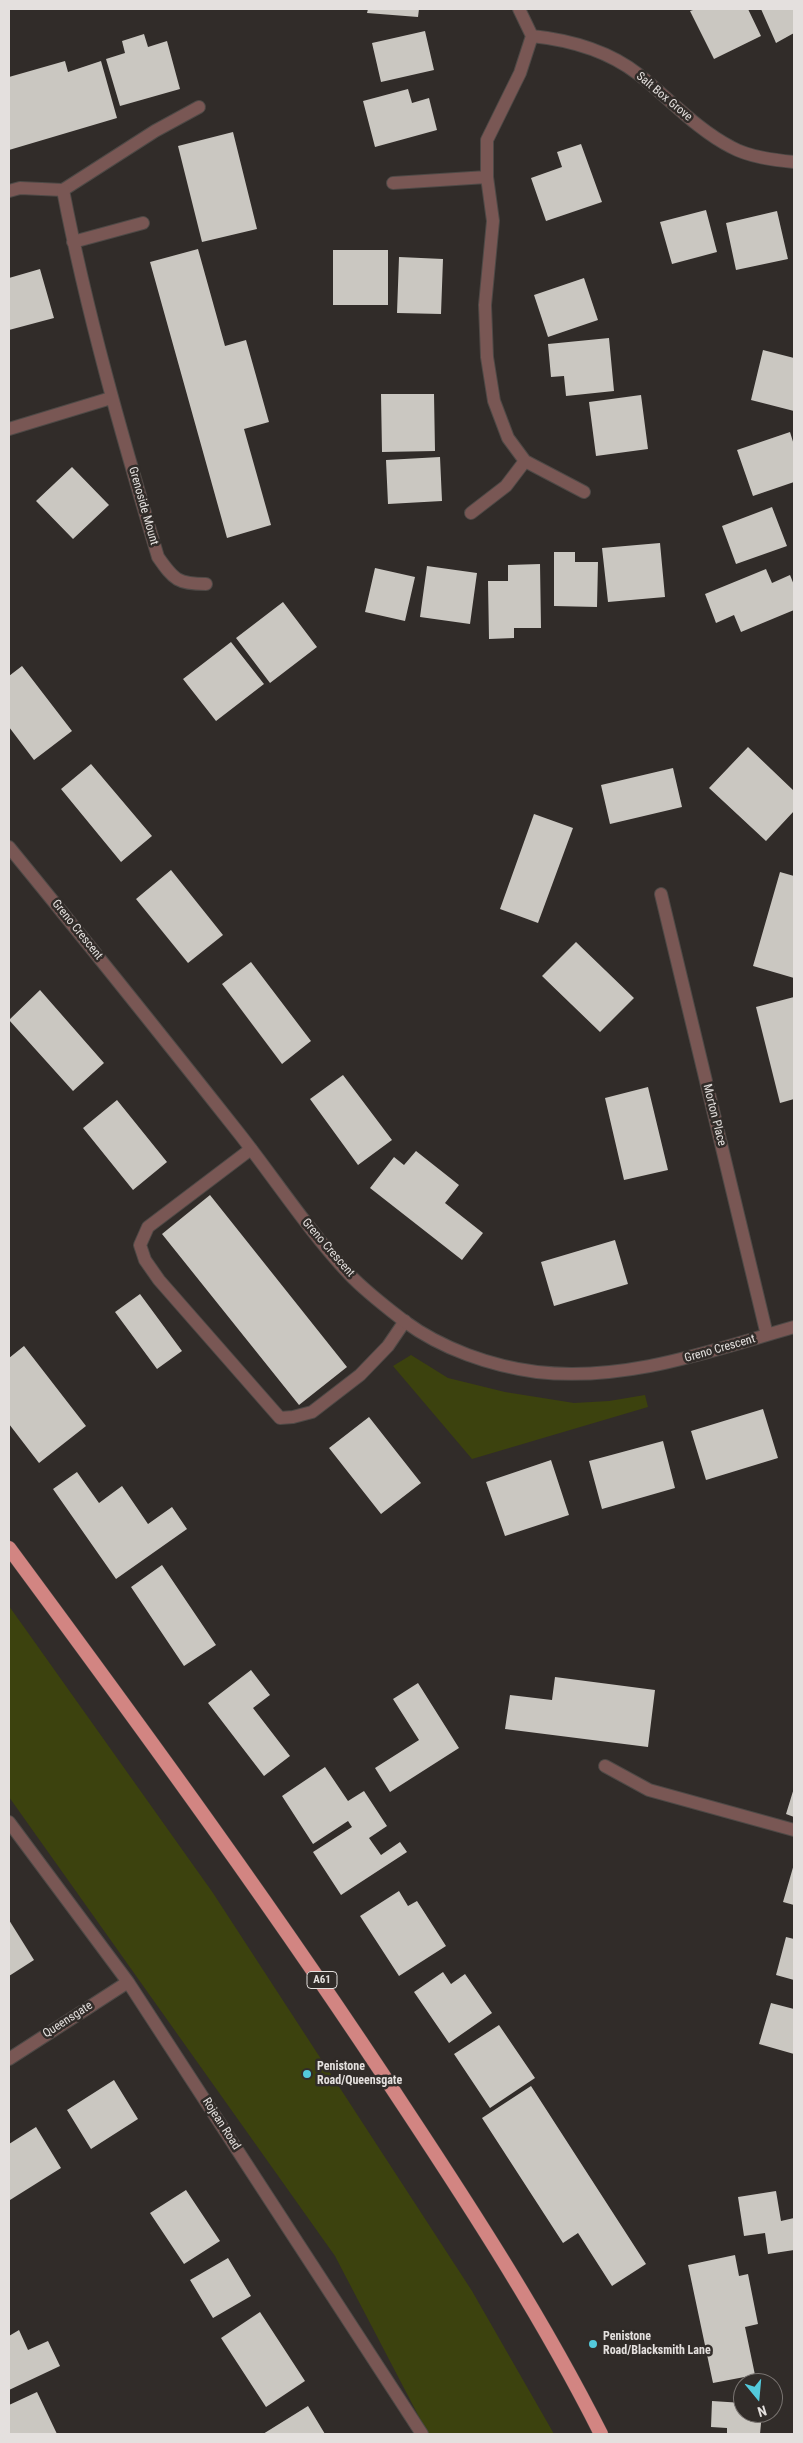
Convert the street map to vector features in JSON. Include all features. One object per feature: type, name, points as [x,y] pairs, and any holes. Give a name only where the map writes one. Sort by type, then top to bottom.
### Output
[{"type":"highway","name":"A61","points":[[9,1548],[120,1698],[328,1989],[527,2298],[602,2434]]},
{"type":"street","points":[[519,9],[532,36],[520,73],[487,140],[487,177],[493,221],[485,305],[487,357],[494,402],[508,438],[525,461],[584,492]]},
{"type":"street","name":"Salt Box Grove","points":[[532,36],[563,39],[592,48],[637,73],[708,133],[733,148],[772,159],[794,162]]},
{"type":"street","points":[[9,191],[20,188],[63,190],[155,130],[199,107]]},
{"type":"street","points":[[392,183],[487,177]]},
{"type":"street","name":"Grenoside Mount","points":[[63,190],[73,242],[111,398],[158,557],[169,573],[185,584],[206,584]]},
{"type":"street","points":[[73,242],[143,222]]},
{"type":"street","points":[[9,429],[111,398]]},
{"type":"street","points":[[471,514],[506,486],[525,461]]},
{"type":"street","name":"Greno Crescent","points":[[9,847],[88,943],[251,1149],[297,1211],[350,1275],[405,1321],[443,1346],[486,1360],[536,1372],[581,1374],[634,1370],[702,1356],[794,1328]]},
{"type":"street","name":"Morton Place","points":[[661,894],[767,1335]]},
{"type":"street","points":[[251,1149],[148,1228],[140,1244],[145,1260],[159,1280],[280,1418],[312,1412],[360,1375],[388,1346],[405,1321]]},
{"type":"street","points":[[604,1766],[649,1790],[794,1830]]},
{"type":"street","name":"Rojean Road","points":[[9,1822],[128,1982],[422,2434]]},
{"type":"street","name":"Queensgate","points":[[9,2059],[128,1982]]},
{"type":"green space","points":[[411,1355],[448,1378],[505,1392],[574,1403],[609,1401],[645,1395],[648,1407],[472,1459],[393,1366]]},
{"type":"green space","points":[[9,1606],[213,1893],[472,2291],[554,2434],[428,2434],[335,2256],[9,1797]]},
{"type":"building","points":[[368,9],[419,9],[418,17],[367,13]]},
{"type":"building","points":[[696,9],[748,9],[761,36],[714,59],[690,11]]},
{"type":"building","points":[[761,9],[794,9],[794,33],[776,43]]},
{"type":"building","points":[[425,31],[434,70],[381,82],[372,43]]},
{"type":"building","points":[[144,34],[148,47],[167,41],[180,89],[120,106],[106,59],[125,53],[122,41]]},
{"type":"building","points":[[65,61],[68,72],[101,61],[117,118],[9,150],[9,77]]},
{"type":"building","points":[[408,89],[412,103],[429,98],[437,130],[375,147],[363,101]]},
{"type":"building","points":[[233,132],[257,229],[202,242],[178,146]]},
{"type":"building","points":[[581,144],[602,202],[546,221],[531,178],[562,167],[557,152]]},
{"type":"building","points":[[706,210],[717,252],[672,264],[660,222]]},
{"type":"building","points":[[777,211],[788,259],[736,270],[726,223]]},
{"type":"building","points":[[198,249],[225,346],[246,340],[269,422],[244,429],[271,525],[227,538],[150,262]]},
{"type":"building","points":[[333,250],[388,250],[388,305],[333,305]]},
{"type":"building","points":[[399,257],[443,259],[441,314],[397,313]]},
{"type":"building","points":[[40,269],[54,318],[9,330],[9,278]]},
{"type":"building","points":[[584,278],[598,320],[548,337],[534,295]]},
{"type":"building","points":[[609,338],[614,391],[566,396],[564,376],[551,377],[548,344]]},
{"type":"building","points":[[763,350],[794,358],[794,411],[751,400]]},
{"type":"building","points":[[381,394],[434,394],[435,451],[382,452]]},
{"type":"building","points":[[641,395],[648,449],[596,456],[589,402]]},
{"type":"building","points":[[790,432],[794,445],[794,482],[753,496],[737,450]]},
{"type":"building","points":[[440,457],[442,501],[388,504],[386,460]]},
{"type":"building","points":[[72,467],[109,505],[73,539],[36,501]]},
{"type":"building","points":[[772,507],[787,546],[736,564],[722,526]]},
{"type":"building","points":[[660,543],[665,597],[608,602],[602,548]]},
{"type":"building","points":[[554,552],[575,552],[575,562],[598,562],[597,607],[554,606]]},
{"type":"building","points":[[540,564],[541,628],[514,628],[514,638],[489,639],[488,581],[508,581],[508,565]]},
{"type":"building","points":[[427,566],[477,573],[470,624],[420,617]]},
{"type":"building","points":[[375,568],[415,577],[405,621],[365,612]]},
{"type":"building","points":[[766,569],[772,583],[790,575],[794,585],[794,610],[741,632],[734,615],[716,623],[705,594]]},
{"type":"building","points":[[283,602],[317,647],[270,683],[236,638]]},
{"type":"building","points":[[231,642],[264,684],[216,721],[183,679]]},
{"type":"building","points":[[22,666],[72,731],[34,760],[9,727],[9,676]]},
{"type":"building","points":[[748,747],[794,791],[794,811],[766,841],[709,788]]},
{"type":"building","points":[[91,764],[152,836],[121,862],[61,789]]},
{"type":"building","points":[[673,768],[682,807],[610,824],[601,785]]},
{"type":"building","points":[[534,814],[573,828],[538,923],[500,909]]},
{"type":"building","points":[[171,870],[223,935],[188,963],[136,899]]},
{"type":"building","points":[[780,872],[794,876],[794,978],[753,966]]},
{"type":"building","points":[[576,942],[634,998],[600,1032],[542,976]]},
{"type":"building","points":[[251,962],[311,1041],[282,1064],[222,984]]},
{"type":"building","points":[[40,990],[104,1063],[73,1091],[9,1020]]},
{"type":"building","points":[[794,997],[794,1099],[780,1103],[756,1007]]},
{"type":"building","points":[[343,1075],[392,1140],[358,1165],[310,1099]]},
{"type":"building","points":[[648,1087],[668,1170],[624,1180],[605,1098]]},
{"type":"building","points":[[117,1100],[167,1162],[133,1190],[83,1128]]},
{"type":"building","points":[[416,1151],[459,1185],[445,1203],[483,1233],[462,1260],[370,1188],[394,1157],[404,1165]]},
{"type":"building","points":[[210,1195],[347,1367],[299,1405],[162,1234]]},
{"type":"building","points":[[615,1240],[628,1284],[554,1306],[541,1262]]},
{"type":"building","points":[[140,1294],[182,1351],[157,1369],[115,1312]]},
{"type":"building","points":[[24,1346],[86,1426],[39,1463],[9,1424],[9,1358]]},
{"type":"building","points":[[763,1409],[778,1458],[706,1480],[691,1431]]},
{"type":"building","points":[[369,1417],[421,1483],[381,1514],[329,1448]]},
{"type":"building","points":[[663,1441],[675,1488],[602,1509],[589,1461]]},
{"type":"building","points":[[551,1460],[569,1515],[505,1536],[486,1482]]},
{"type":"building","points":[[77,1472],[99,1503],[122,1486],[148,1524],[172,1507],[187,1529],[116,1579],[53,1489]]},
{"type":"building","points":[[162,1565],[216,1645],[184,1666],[131,1587]]},
{"type":"building","points":[[251,1670],[270,1695],[253,1708],[290,1756],[264,1776],[208,1703]]},
{"type":"building","points":[[555,1677],[655,1690],[648,1747],[505,1729],[510,1695],[552,1700]]},
{"type":"building","points":[[418,1683],[459,1748],[390,1792],[375,1768],[419,1740],[393,1699]]},
{"type":"building","points":[[325,1767],[348,1801],[364,1791],[387,1826],[369,1838],[381,1855],[400,1842],[407,1852],[341,1895],[313,1852],[352,1827],[348,1821],[313,1844],[282,1796]]},
{"type":"building","points":[[794,1788],[794,1817],[786,1814]]},
{"type":"building","points":[[794,1864],[794,1905],[783,1902]]},
{"type":"building","points":[[399,1891],[408,1906],[417,1901],[446,1946],[399,1976],[360,1916]]},
{"type":"building","points":[[9,1920],[34,1960],[9,1976]]},
{"type":"building","points":[[786,1937],[794,1939],[794,1980],[776,1975]]},
{"type":"building","points":[[443,1972],[451,1984],[465,1974],[492,2013],[449,2043],[414,1992]]},
{"type":"building","points":[[771,2003],[794,2009],[794,2054],[759,2044]]},
{"type":"building","points":[[499,2025],[535,2078],[490,2108],[454,2054]]},
{"type":"building","points":[[114,2080],[138,2119],[91,2149],[67,2110]]},
{"type":"building","points":[[531,2086],[646,2264],[612,2286],[578,2233],[563,2243],[482,2118]]},
{"type":"building","points":[[36,2127],[61,2168],[10,2200],[9,2144]]},
{"type":"building","points":[[186,2190],[220,2241],[184,2264],[150,2213]]},
{"type":"building","points":[[776,2191],[781,2221],[794,2218],[794,2250],[768,2254],[765,2233],[744,2236],[738,2197]]},
{"type":"building","points":[[735,2255],[739,2276],[748,2274],[758,2324],[745,2327],[755,2373],[733,2373],[733,2379],[713,2383],[688,2265]]},
{"type":"building","points":[[228,2258],[251,2296],[213,2318],[190,2280]]},
{"type":"building","points":[[260,2312],[305,2381],[266,2407],[221,2338]]},
{"type":"building","points":[[19,2330],[28,2350],[48,2341],[60,2366],[9,2390],[9,2336]]},
{"type":"building","points":[[37,2392],[57,2434],[9,2434],[9,2405]]},
{"type":"building","points":[[712,2401],[733,2402],[733,2423],[761,2423],[760,2434],[727,2434],[727,2428],[711,2427]]},
{"type":"building","points":[[308,2406],[325,2434],[263,2434]]},
{"type":"place","name":"Penistone Road/Queensgate","points":[[307,2074]]},
{"type":"place","name":"Penistone Road/Blacksmith Lane","points":[[593,2344]]}]
